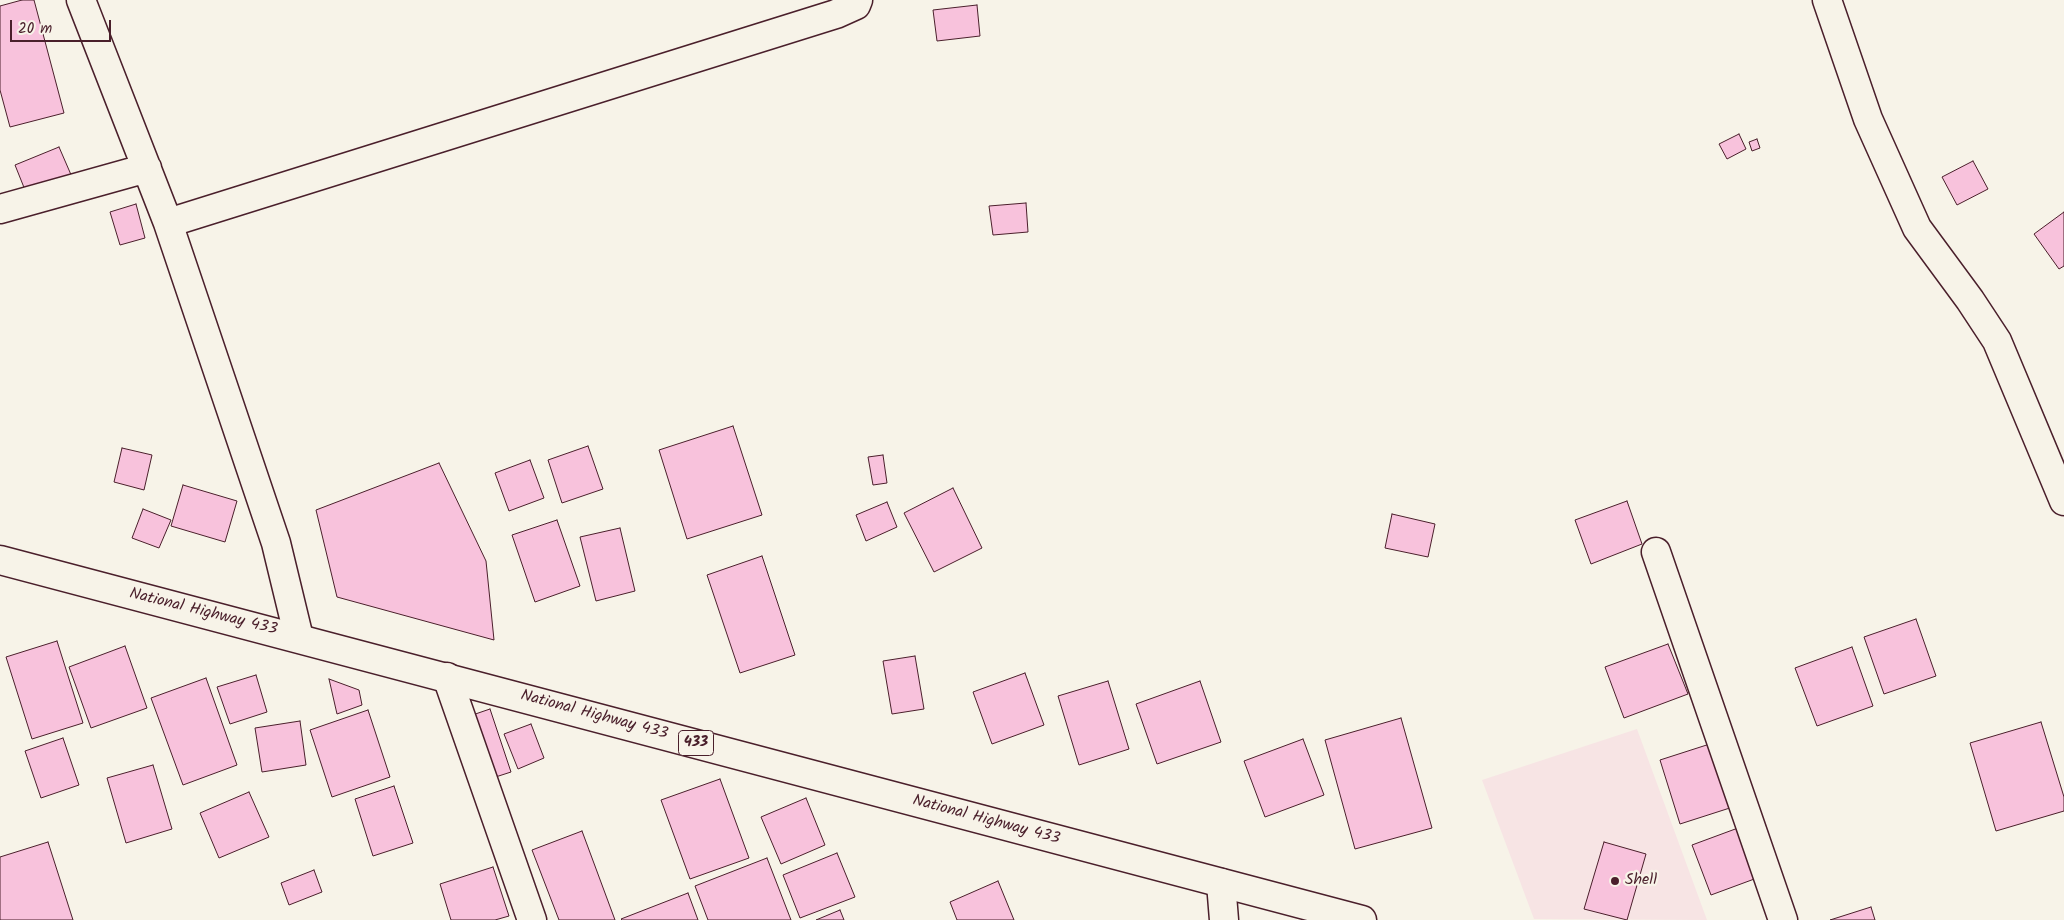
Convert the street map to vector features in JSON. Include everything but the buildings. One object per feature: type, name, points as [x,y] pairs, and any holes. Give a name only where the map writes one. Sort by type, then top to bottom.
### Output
[{"type":"street","points":[[81,0],[168,223],[276,543],[299,638]]},
{"type":"street","points":[[168,223],[836,14],[856,5],[858,0]]},
{"type":"street","points":[[1827,0],[1868,119],[1917,228],[1970,300],[1997,341],[2064,501]]},
{"type":"street","points":[[0,209],[147,168]]},
{"type":"street","points":[[1656,552],[1783,920]]},
{"type":"street","name":"National Highway 433","points":[[0,560],[1362,920]]},
{"type":"street","points":[[447,677],[532,920]]},
{"type":"street","points":[[1221,883],[1224,920]]},
{"type":"shaded area","points":[[1637,729],[1707,920],[1534,919],[1482,780]]},
{"type":"place","name":"Shell","points":[[1615,881]]}]
